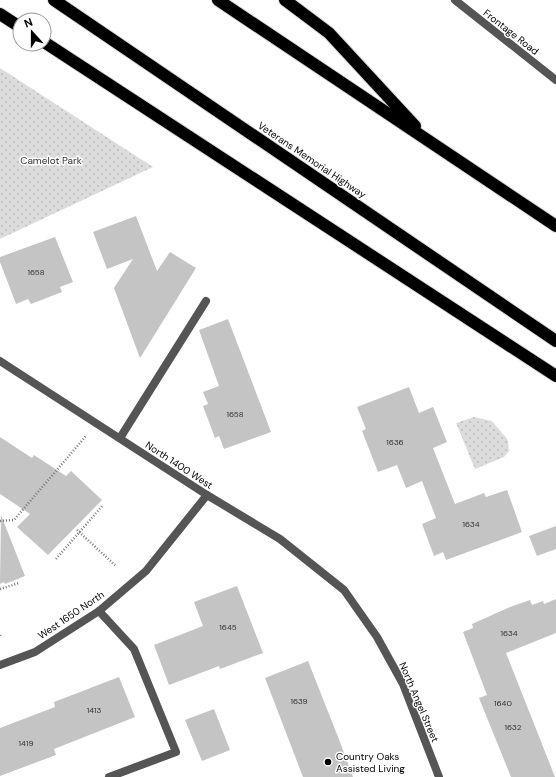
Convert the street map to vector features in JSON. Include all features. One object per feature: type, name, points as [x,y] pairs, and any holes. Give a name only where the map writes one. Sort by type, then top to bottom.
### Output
[{"type":"highway","name":"Veterans Memorial Highway","points":[[54,0],[556,341]]},
{"type":"highway","points":[[218,0],[556,226]]},
{"type":"highway","points":[[285,0],[329,33],[430,142]]},
{"type":"highway","points":[[0,14],[12,22]]},
{"type":"highway","points":[[52,47],[556,376]]},
{"type":"street","name":"Frontage Road","points":[[455,0],[556,80]]},
{"type":"street","points":[[120,438],[206,301]]},
{"type":"street","name":"North 1400 West","points":[[0,361],[207,495],[280,539],[344,590],[378,637]]},
{"type":"street","name":"West 1650 North","points":[[0,665],[35,652],[99,612],[146,571],[207,495]]},
{"type":"street","points":[[99,612],[134,649],[176,752],[109,777]]},
{"type":"street","name":"North Angel Street","points":[[378,637],[403,684],[439,777]]},
{"type":"path","points":[[0,521],[14,520],[96,423]]},
{"type":"path","points":[[56,559],[103,505]]},
{"type":"path","points":[[77,530],[116,566]]},
{"type":"path","points":[[0,589],[19,583]]},
{"type":"green space","name":"Camelot Park","points":[[0,68],[153,167],[0,239]]},
{"type":"green space","points":[[474,417],[492,421],[508,440],[509,451],[504,457],[475,469],[456,423]]},
{"type":"building","points":[[136,216],[157,271],[170,252],[196,268],[140,358],[114,288],[133,259],[107,269],[93,232]]},
{"type":"building","points":[[55,237],[73,282],[60,287],[62,292],[31,304],[28,299],[16,304],[0,262],[0,257]]},
{"type":"building","points":[[228,319],[271,432],[224,449],[219,436],[215,438],[203,406],[208,404],[203,392],[219,386],[199,330]]},
{"type":"building","points":[[409,387],[419,413],[433,407],[447,442],[433,448],[455,504],[484,493],[486,497],[507,490],[522,532],[446,560],[443,552],[434,556],[422,524],[436,518],[422,481],[406,488],[397,465],[378,472],[362,431],[366,429],[357,407]]},
{"type":"building","points":[[0,437],[32,458],[34,455],[66,476],[71,471],[102,500],[48,555],[17,527],[30,514],[0,494]]},
{"type":"building","points":[[1,515],[25,576],[5,584],[4,582],[0,584]]},
{"type":"building","points":[[556,526],[556,549],[537,556],[529,536]]},
{"type":"building","points":[[237,586],[263,653],[220,669],[219,666],[169,685],[154,645],[203,626],[194,602]]},
{"type":"building","points":[[556,599],[556,633],[506,653],[555,777],[511,777],[479,698],[487,695],[463,632],[473,628],[472,624],[510,607],[530,600],[532,605],[543,601],[544,604]]},
{"type":"building","points":[[308,661],[353,777],[303,777],[265,678]]},
{"type":"building","points":[[119,677],[135,717],[54,749],[56,755],[0,776],[0,728],[55,707],[54,702]]},
{"type":"building","points":[[214,709],[230,750],[202,761],[185,720]]},
{"type":"place","name":"Country Oaks Assisted Living","points":[[328,762]]}]
